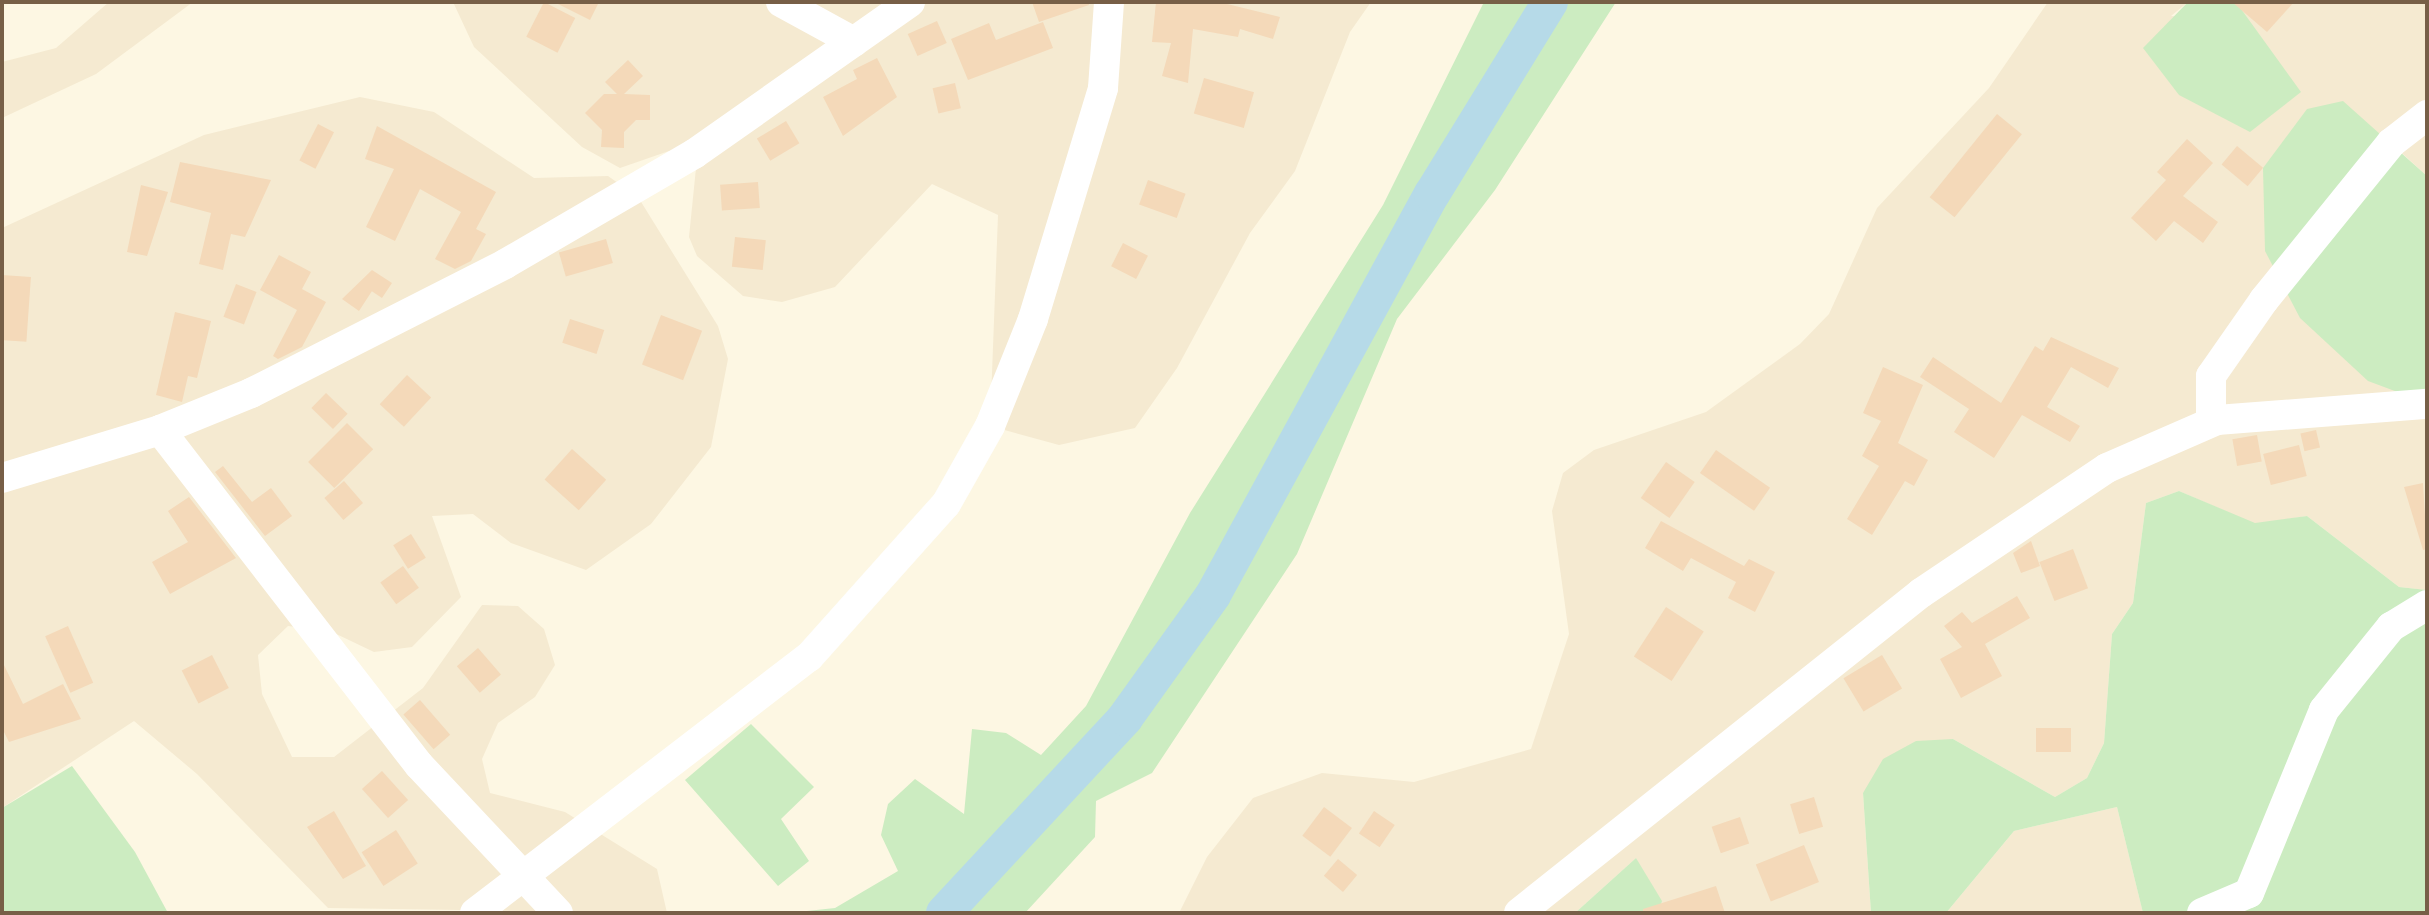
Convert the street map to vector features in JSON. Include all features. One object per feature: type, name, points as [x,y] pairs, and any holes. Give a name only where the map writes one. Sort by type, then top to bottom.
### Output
[{"type":"street","points":[[781,2],[854,42]]},
{"type":"street","points":[[2,478],[160,430],[251,393],[603,211],[910,2]]},
{"type":"street","points":[[475,913],[809,657],[946,504],[990,426],[1033,319],[1103,88],[1109,2]]},
{"type":"street","points":[[2211,422],[2211,376],[2264,300],[2391,143],[2427,115]]},
{"type":"street","points":[[1519,913],[1921,593],[2107,468],[2211,422],[2427,404]]},
{"type":"street","points":[[160,430],[419,765],[525,874],[558,913]]},
{"type":"street","points":[[2202,913],[2249,893],[2324,710],[2391,627],[2427,605]]},
{"type":"shaded area","points":[[109,2],[193,2],[96,74],[2,118],[2,62],[56,48]]},
{"type":"shaded area","points":[[453,2],[1371,2],[1350,32],[1295,171],[1250,233],[1177,368],[1135,428],[1059,445],[990,426],[998,215],[932,184],[835,287],[782,302],[743,296],[697,256],[689,237],[696,168],[669,151],[620,168],[582,147],[474,47]]},
{"type":"shaded area","points":[[2048,2],[2188,2],[2171,16],[2249,23],[2236,2],[2427,2],[2427,176],[2391,143],[2427,403],[2427,590],[2399,587],[2307,516],[2255,524],[2179,491],[2146,503],[2133,603],[2112,634],[2104,743],[2087,778],[2055,797],[1953,739],[1863,793],[1871,913],[1658,913],[1636,858],[1575,913],[1179,913],[1207,857],[1253,798],[1322,773],[1414,782],[1531,749],[1569,634],[1552,511],[1563,473],[1594,450],[1706,412],[1800,344],[1829,314],[1877,208],[1989,88]]},
{"type":"shaded area","points":[[360,97],[434,112],[534,178],[608,176],[638,197],[718,326],[728,359],[711,447],[651,524],[586,570],[511,543],[473,514],[432,516],[461,597],[412,647],[374,652],[330,631],[288,626],[258,655],[262,694],[292,757],[334,757],[423,688],[482,605],[518,606],[544,629],[555,665],[535,697],[498,723],[482,759],[490,793],[565,812],[657,869],[667,913],[328,908],[197,774],[134,721],[2,808],[2,228],[204,135]]},
{"type":"shaded area","points":[[2117,807],[2143,913],[1946,913],[2014,831]]},
{"type":"green space","points":[[1484,2],[1616,2],[1495,190],[1397,319],[1297,554],[1152,773],[1096,801],[1095,837],[1025,913],[788,913],[835,908],[898,871],[881,835],[888,804],[915,779],[964,814],[972,729],[1006,733],[1041,755],[1086,706],[1190,513],[1383,205]]},
{"type":"green space","points":[[2188,2],[2236,2],[2301,92],[2250,132],[2179,95],[2143,48]]},
{"type":"green space","points":[[2343,101],[2427,176],[2427,403],[2368,381],[2300,318],[2265,251],[2263,168],[2307,109]]},
{"type":"green space","points":[[2179,491],[2255,523],[2307,516],[2399,587],[2427,590],[2427,913],[2143,913],[2117,807],[2014,831],[1946,913],[1871,913],[1863,793],[1883,759],[1916,741],[1953,739],[2055,797],[2087,778],[2104,743],[2112,634],[2133,603],[2146,503]]},
{"type":"green space","points":[[751,724],[814,787],[781,819],[809,861],[778,886],[685,780]]},
{"type":"green space","points":[[72,766],[135,852],[168,913],[2,913],[2,808]]},
{"type":"green space","points":[[1636,858],[1662,901],[1658,913],[1575,913]]},
{"type":"building","points":[[544,2],[575,18],[557,53],[526,37]]},
{"type":"building","points":[[554,2],[599,2],[590,20]]},
{"type":"building","points":[[1032,2],[1088,2],[1089,5],[1039,22]]},
{"type":"building","points":[[1156,2],[1219,2],[1280,17],[1273,39],[1240,29],[1238,37],[1193,29],[1188,83],[1162,76],[1171,43],[1152,42]]},
{"type":"building","points":[[2232,2],[2294,2],[2267,32]]},
{"type":"building","points":[[937,21],[947,43],[918,56],[908,34]]},
{"type":"building","points":[[1043,22],[1053,48],[968,80],[951,39],[989,23],[996,40]]},
{"type":"building","points":[[877,58],[897,97],[843,136],[823,97],[857,79],[853,70]]},
{"type":"building","points":[[628,60],[643,76],[624,94],[650,95],[650,120],[636,120],[624,132],[624,148],[601,147],[602,130],[585,113],[604,94],[617,94],[605,82]]},
{"type":"building","points":[[1204,78],[1254,92],[1244,128],[1194,114]]},
{"type":"building","points":[[955,83],[961,108],[938,114],[933,88]]},
{"type":"building","points":[[1997,114],[2022,134],[1955,217],[1930,197]]},
{"type":"building","points":[[786,121],[799,143],[770,161],[757,139]]},
{"type":"building","points":[[318,124],[334,132],[315,169],[299,161]]},
{"type":"building","points":[[377,126],[496,192],[476,229],[486,234],[471,261],[455,269],[435,259],[461,212],[420,189],[395,241],[366,227],[394,169],[365,159]]},
{"type":"building","points":[[2187,139],[2213,163],[2183,196],[2218,222],[2203,243],[2174,221],[2156,241],[2131,218],[2166,180],[2157,172]]},
{"type":"building","points":[[2237,146],[2263,168],[2248,186],[2222,164]]},
{"type":"building","points":[[180,162],[271,180],[245,237],[231,234],[223,270],[199,264],[211,213],[170,202]]},
{"type":"building","points":[[1148,180],[1186,194],[1177,218],[1139,204]]},
{"type":"building","points":[[758,182],[760,208],[722,211],[720,185]]},
{"type":"building","points":[[141,185],[168,192],[147,256],[127,252]]},
{"type":"building","points":[[735,237],[766,240],[763,270],[732,267]]},
{"type":"building","points":[[606,239],[613,263],[566,277],[559,253]]},
{"type":"building","points":[[1123,243],[1148,256],[1136,279],[1111,266]]},
{"type":"building","points":[[279,255],[311,272],[302,289],[326,302],[302,347],[278,359],[273,356],[297,310],[260,290]]},
{"type":"building","points":[[372,270],[392,283],[382,298],[372,291],[359,311],[342,299]]},
{"type":"building","points":[[2,275],[31,277],[26,342],[2,340]]},
{"type":"building","points":[[236,284],[257,292],[244,325],[223,317]]},
{"type":"building","points":[[175,312],[211,321],[197,378],[188,376],[182,402],[156,395]]},
{"type":"building","points":[[661,315],[702,331],[683,380],[642,364]]},
{"type":"building","points":[[570,319],[604,330],[597,354],[562,343]]},
{"type":"building","points":[[2051,337],[2119,368],[2108,388],[2071,367],[2047,407],[2080,426],[2070,442],[2022,415],[1994,458],[1954,432],[1969,409],[1920,377],[1933,357],[2001,403],[2035,346],[2043,351]]},
{"type":"building","points":[[1883,367],[1923,385],[1898,443],[1928,460],[1914,486],[1905,481],[1872,535],[1847,519],[1879,466],[1862,456],[1881,421],[1863,413]]},
{"type":"building","points":[[407,375],[431,398],[404,427],[380,404]]},
{"type":"building","points":[[326,393],[348,414],[333,429],[311,408]]},
{"type":"building","points":[[347,423],[373,449],[334,488],[308,462]]},
{"type":"building","points":[[2316,430],[2320,448],[2304,451],[2300,434]]},
{"type":"building","points":[[2257,435],[2262,462],[2237,466],[2232,439]]},
{"type":"building","points":[[2299,445],[2307,476],[2271,485],[2263,454]]},
{"type":"building","points":[[572,449],[606,480],[579,510],[545,479]]},
{"type":"building","points":[[1716,450],[1770,488],[1754,511],[1700,473]]},
{"type":"building","points":[[1666,462],[1695,482],[1669,518],[1641,498]]},
{"type":"building","points":[[223,466],[252,502],[271,488],[292,516],[265,536],[215,472]]},
{"type":"building","points":[[344,481],[363,503],[343,520],[324,498]]},
{"type":"building","points":[[2423,483],[2427,549],[2423,550],[2404,487]]},
{"type":"building","points":[[189,497],[236,558],[170,594],[152,562],[188,542],[168,511]]},
{"type":"building","points":[[1661,521],[1744,566],[1749,559],[1775,572],[1755,612],[1728,598],[1736,582],[1691,558],[1683,571],[1645,548]]},
{"type":"building","points":[[411,534],[426,558],[408,569],[393,545]]},
{"type":"building","points":[[2031,541],[2040,566],[2021,573],[2013,553]]},
{"type":"building","points":[[2073,549],[2088,588],[2054,601],[2039,562]]},
{"type":"building","points":[[403,566],[419,588],[396,604],[380,582]]},
{"type":"building","points":[[2017,596],[2030,618],[1985,644],[2002,676],[1961,698],[1940,659],[1962,647],[1944,626],[1962,612],[1972,623]]},
{"type":"building","points":[[1666,607],[1704,632],[1672,681],[1634,656]]},
{"type":"building","points":[[68,626],[93,683],[70,693],[45,636]]},
{"type":"building","points":[[478,648],[501,674],[480,693],[457,666]]},
{"type":"building","points":[[212,655],[229,688],[199,703],[182,670]]},
{"type":"building","points":[[1882,655],[1902,688],[1864,712],[1843,678]]},
{"type":"building","points":[[2,661],[23,704],[63,684],[81,719],[9,742],[2,728]]},
{"type":"building","points":[[420,700],[450,735],[434,749],[403,714]]},
{"type":"building","points":[[2036,728],[2071,728],[2071,752],[2036,752]]},
{"type":"building","points":[[382,771],[408,800],[388,818],[362,789]]},
{"type":"building","points":[[1814,797],[1823,827],[1799,834],[1790,804]]},
{"type":"building","points":[[1324,807],[1352,828],[1330,857],[1302,836]]},
{"type":"building","points":[[334,811],[366,866],[343,879],[307,827]]},
{"type":"building","points":[[1374,811],[1395,825],[1380,847],[1359,833]]},
{"type":"building","points":[[1740,817],[1749,843],[1721,853],[1712,827]]},
{"type":"building","points":[[396,830],[418,864],[383,886],[362,852]]},
{"type":"building","points":[[1804,845],[1819,882],[1771,902],[1756,864]]},
{"type":"building","points":[[1338,859],[1357,875],[1343,892],[1324,876]]},
{"type":"building","points":[[1716,886],[1725,913],[1643,913],[1643,909]]},
{"type":"waterway","points":[[944,913],[1125,718],[1213,595],[1432,194],[1550,2]]}]
